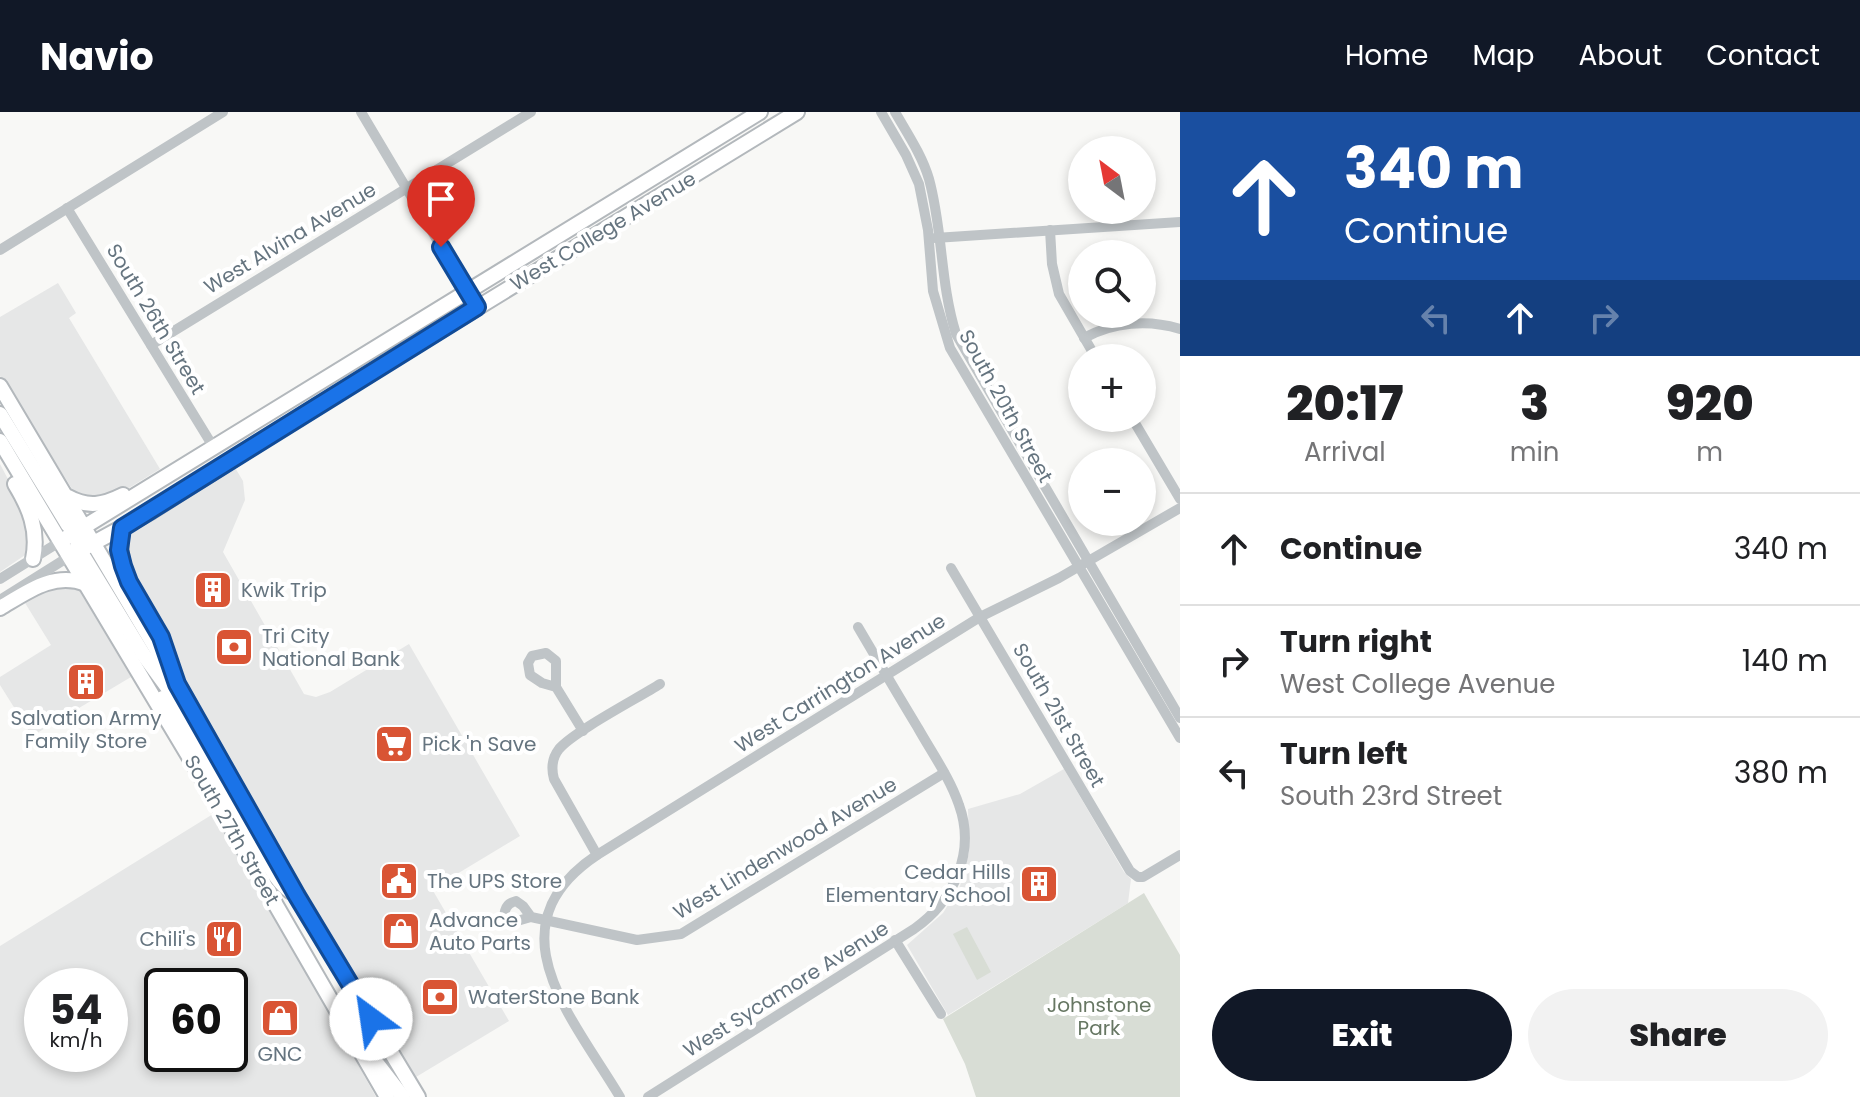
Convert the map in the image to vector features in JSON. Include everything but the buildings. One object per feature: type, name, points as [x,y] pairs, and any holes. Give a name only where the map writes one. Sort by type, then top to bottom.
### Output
[{"type":"main road","name":"West College Avenue","points":[[73,533],[760,112]]},
{"type":"main road","name":"West College Avenue","points":[[82,550],[797,112]]},
{"type":"main road","name":"South 27th Street","points":[[0,386],[67,497],[73,533],[82,550],[86,584],[233,830],[385,1097]]},
{"type":"main road","points":[[0,414],[73,533]]},
{"type":"main road","name":"South 27th Street","points":[[0,441],[73,533],[177,684],[297,896],[418,1097]]},
{"type":"main road","points":[[67,497],[81,505],[100,504],[120,497],[168,468],[208,452]]},
{"type":"main road","points":[[0,459],[31,516],[36,540],[33,559]]},
{"type":"main road","points":[[122,528],[119,550],[123,566],[161,637],[177,684]]},
{"type":"main road","points":[[82,550],[143,654],[208,741]]},
{"type":"main road","points":[[0,608],[36,586],[56,580],[68,578],[86,584]]},
{"type":"main road","points":[[142,679],[160,693],[191,736],[234,809],[245,818],[252,817]]},
{"type":"main road","points":[[233,830],[239,828],[248,833],[273,875],[297,896]]},
{"type":"main road","points":[[357,1043],[375,1060],[403,1097]]},
{"type":"street","points":[[0,250],[223,112]]},
{"type":"street","points":[[361,112],[477,307]]},
{"type":"street","name":"West Alvina Avenue","points":[[151,345],[531,112]]},
{"type":"street","name":"South 20th Street","points":[[881,112],[919,184],[956,334],[1180,738]]},
{"type":"street","name":"South 20th Street","points":[[895,112],[928,175],[934,238]]},
{"type":"street","name":"South 26th Street","points":[[67,208],[151,345],[208,452]]},
{"type":"street","points":[[934,238],[1180,222]]},
{"type":"street","points":[[1050,230],[1056,284],[1088,344]]},
{"type":"street","points":[[1084,338],[1123,324],[1159,324],[1180,329]]},
{"type":"street","points":[[1140,432],[1180,499]]},
{"type":"street","name":"West Carrington Avenue","points":[[546,919],[564,883],[572,873],[597,855],[980,617],[1083,564],[1180,508]]},
{"type":"street","name":"West College Avenue","points":[[0,579],[73,533]]},
{"type":"street","name":"West College Avenue","points":[[0,600],[82,550]]},
{"type":"street","name":"South 20th Street","points":[[1083,564],[1180,718]]},
{"type":"street","name":"South 21st Street","points":[[951,568],[1127,866],[1138,877],[1149,874],[1180,855]]},
{"type":"street","name":"West Sycamore Avenue","points":[[648,1097],[927,920],[940,907],[955,882],[965,840],[964,822],[955,795],[858,627]]},
{"type":"street","points":[[597,855],[552,771],[558,750],[660,684]]},
{"type":"street","points":[[556,687],[583,731]]},
{"type":"street","name":"West Lindenwood Avenue","points":[[531,917],[637,940],[681,934],[944,773]]},
{"type":"street","points":[[546,919],[544,952],[552,982],[620,1097]]},
{"type":"street","points":[[895,940],[941,1014]]},
{"type":"shaded area","points":[[58,283],[76,313],[69,318],[160,469],[104,499],[76,495],[0,376],[0,317]]},
{"type":"shaded area","points":[[0,464],[29,519],[28,553],[0,572]]},
{"type":"shaded area","points":[[234,466],[243,481],[245,500],[223,552],[304,694],[316,697],[330,692],[409,644],[520,836],[432,889],[509,1021],[416,1077],[248,795],[133,583],[124,537],[127,533]]},
{"type":"shaded area","points":[[76,585],[131,677],[32,736],[0,685],[0,677],[51,645],[22,598],[37,590]]},
{"type":"shaded area","points":[[1064,769],[1131,879],[1128,903],[948,1015],[907,945],[943,913],[960,886],[969,853],[968,809],[1020,794]]},
{"type":"shaded area","points":[[213,814],[304,967],[376,1097],[0,1097],[0,946]]},
{"type":"green space","name":"Johnstone Park","points":[[1144,893],[1180,955],[1180,1097],[976,1097],[965,1064],[943,1019]]},
{"type":"green space","points":[[967,927],[991,972],[977,980],[953,934]]},
{"type":"place","name":"Kwik Trip","points":[[213,590]]},
{"type":"place","name":"Tri City National Bank","points":[[234,647]]},
{"type":"place","name":"Salvation Army Family Store","points":[[86,682]]},
{"type":"place","name":"Pick 'n Save","points":[[394,744]]},
{"type":"place","name":"The UPS Store","points":[[399,881]]},
{"type":"place","name":"Cedar Hills Elementary School","points":[[1039,884]]},
{"type":"place","name":"Advance Auto Parts","points":[[401,931]]},
{"type":"place","name":"Chili's","points":[[224,939]]},
{"type":"place","name":"WaterStone Bank","points":[[440,997]]},
{"type":"place","name":"GNC","points":[[280,1018]]},
{"type":"route","points":[[371,1019],[177,684],[161,637],[129,582],[119,550],[120,538],[122,528],[477,307],[441,247]]}]
